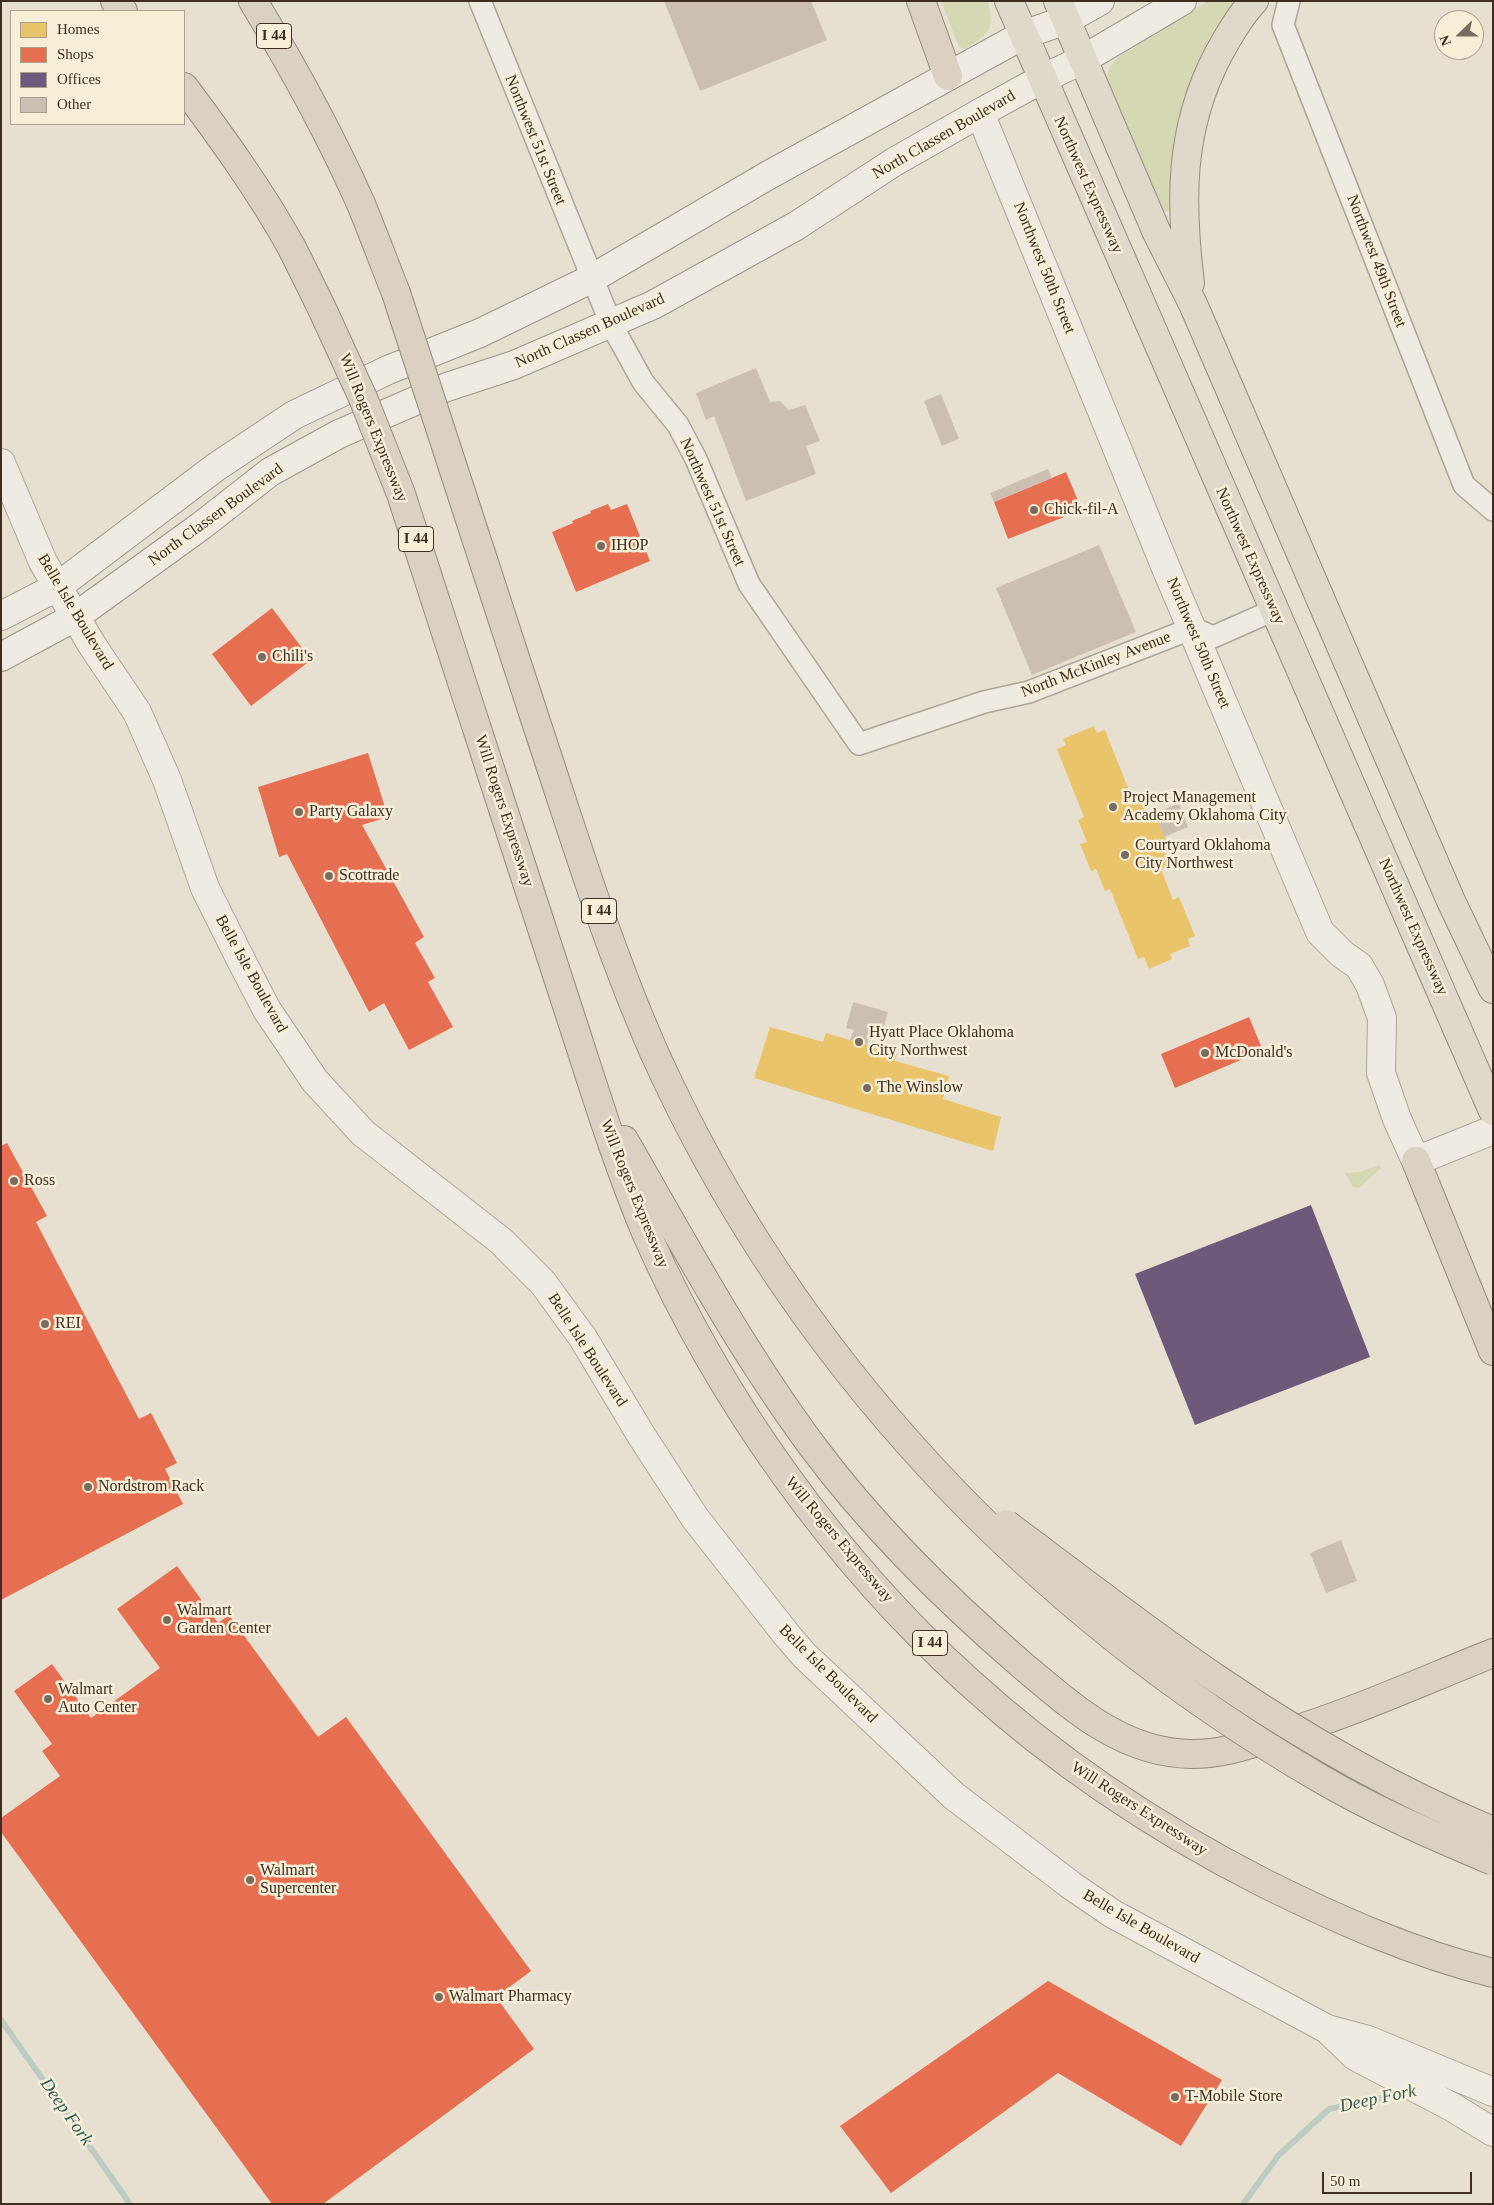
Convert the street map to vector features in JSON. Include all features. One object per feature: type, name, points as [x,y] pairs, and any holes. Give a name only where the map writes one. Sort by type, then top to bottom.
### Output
[{"type":"highway","name":"I 44","points":[[253,1],[295,71],[361,204],[396,293],[586,873],[630,996],[656,1056],[714,1169],[782,1280],[856,1383],[928,1467],[991,1531],[1055,1590],[1157,1673],[1237,1729],[1326,1782],[1417,1828],[1493,1861]]},
{"type":"highway","points":[[269,1],[295,71]]},
{"type":"highway","points":[[921,1],[948,76]]},
{"type":"highway","name":"Northwest Expressway","points":[[1009,1],[1493,1111]]},
{"type":"highway","points":[[1192,304],[1184,236],[1184,182],[1188,137],[1212,66],[1228,35],[1254,1]]},
{"type":"highway","points":[[1062,11],[1157,233],[1192,304],[1451,900],[1493,989]]},
{"type":"highway","name":"Will Rogers Expressway","points":[[185,87],[220,136],[291,248],[324,313],[363,398],[401,494],[592,1084],[624,1176],[648,1236],[701,1342],[769,1452],[810,1508],[863,1573],[967,1681],[1022,1728],[1088,1778],[1159,1825],[1219,1860],[1301,1902],[1381,1937],[1493,1973]]},
{"type":"highway","points":[[592,1084],[741,1343],[816,1451],[871,1516],[916,1565],[994,1640],[1054,1692],[1100,1727],[1134,1743],[1160,1750],[1190,1754],[1227,1752],[1310,1726],[1493,1653]]},
{"type":"highway","points":[[1416,1161],[1493,1350]]},
{"type":"highway","points":[[928,1467],[1217,1679],[1314,1740],[1393,1785],[1493,1831]]},
{"type":"street","name":"Northwest 51st Street","points":[[480,1],[591,279],[611,324],[643,382],[678,425],[696,459],[749,584],[859,744]]},
{"type":"street","points":[[1,616],[57,587],[216,467],[294,414],[388,370],[480,333],[591,279],[767,176],[1023,35],[1062,11],[1100,1]]},
{"type":"street","name":"North Classen Boulevard","points":[[1,657],[75,617],[201,526],[270,472],[339,434],[447,387],[514,365],[653,305],[796,226],[894,162],[1042,79],[1082,60],[1182,1]]},
{"type":"street","name":"Northwest 49th Street","points":[[1289,1],[1283,25],[1464,485],[1493,509]]},
{"type":"street","name":"Northwest 50th Street","points":[[980,113],[1192,628],[1320,932],[1342,954],[1359,966],[1370,985],[1382,1018],[1381,1073],[1397,1119],[1416,1161]]},
{"type":"street","name":"Belle Isle Boulevard","points":[[1,463],[43,562],[75,617],[137,712],[167,780],[205,888],[267,1010],[314,1081],[363,1133],[501,1241],[543,1283],[583,1338],[641,1435],[695,1518],[786,1634],[804,1654],[954,1796],[1072,1886],[1113,1914],[1327,2029],[1368,2040],[1493,2092]]},
{"type":"street","name":"North McKinley Avenue","points":[[859,744],[984,702],[1029,692],[1192,628],[1213,637],[1274,610]]},
{"type":"street","points":[[1416,1161],[1493,1130]]},
{"type":"street","name":"Belle Isle Boulevard","points":[[1327,2029],[1355,2056],[1452,2107],[1493,2132]]},
{"type":"green space","points":[[941,1],[988,1],[991,19],[988,31],[965,49],[959,47]]},
{"type":"green space","points":[[1208,1],[1239,1],[1178,130],[1170,177],[1170,211],[1162,212],[1106,87],[1109,68],[1117,58]]},
{"type":"green space","points":[[1379,1165],[1381,1168],[1359,1188],[1353,1187],[1345,1173],[1360,1172]]},
{"type":"building: Homes","name":"Courtyard Oklahoma City Northwest","points":[[1094,726],[1097,733],[1105,730],[1132,798],[1139,795],[1148,818],[1156,815],[1167,842],[1162,844],[1170,865],[1161,869],[1173,900],[1179,897],[1195,936],[1188,939],[1190,946],[1170,954],[1172,959],[1149,969],[1144,957],[1138,959],[1110,889],[1105,891],[1096,869],[1091,871],[1080,844],[1087,842],[1078,820],[1084,817],[1057,749],[1066,745],[1063,739]]},
{"type":"building: Homes","name":"The Winslow","points":[[770,1027],[823,1042],[826,1033],[897,1054],[895,1061],[949,1076],[943,1099],[1001,1117],[993,1151],[754,1078]]},
{"type":"building: Shops","points":[[1066,472],[1082,510],[1008,539],[994,502]]},
{"type":"building: Shops","name":"IHOP","points":[[608,504],[611,510],[627,504],[650,561],[576,592],[552,532],[573,523],[572,521],[591,513],[590,511]]},
{"type":"building: Shops","name":"Chili's","points":[[272,608],[311,660],[251,706],[212,654]]},
{"type":"building: Shops","points":[[368,753],[388,817],[362,825],[424,937],[415,943],[435,978],[428,982],[453,1027],[409,1050],[384,1003],[369,1012],[287,854],[279,857],[258,787]]},
{"type":"building: Shops","name":"McDonald's","points":[[1249,1017],[1261,1046],[1241,1055],[1243,1059],[1175,1088],[1161,1054]]},
{"type":"building: Shops","points":[[7,1143],[47,1216],[36,1222],[139,1419],[151,1413],[177,1463],[165,1469],[183,1504],[1,1600],[1,1146]]},
{"type":"building: Shops","name":"Walmart Supercenter","points":[[177,1566],[218,1623],[229,1615],[318,1737],[346,1717],[531,1971],[496,1997],[534,2049],[323,2204],[272,2204],[1,1832],[1,1818],[60,1776],[42,1751],[52,1744],[14,1691],[52,1664],[91,1718],[160,1668],[117,1609]]},
{"type":"building: Shops","points":[[1048,1981],[1222,2080],[1181,2146],[1058,2073],[891,2193],[840,2126]]},
{"type":"building: Offices","points":[[1311,1205],[1370,1357],[1195,1425],[1135,1274]]},
{"type":"building: Other","points":[[664,1],[811,1],[827,40],[700,91]]},
{"type":"building: Other","points":[[756,368],[770,402],[780,401],[789,410],[805,405],[820,441],[806,446],[816,474],[746,501],[714,416],[706,420],[696,393]]},
{"type":"building: Other","points":[[941,394],[959,439],[942,446],[924,401]]},
{"type":"building: Other","points":[[1048,469],[1052,478],[994,502],[990,493]]},
{"type":"building: Other","points":[[1099,545],[1136,632],[1032,675],[996,588]]},
{"type":"building: Other","points":[[1179,803],[1188,827],[1164,837],[1155,813]]},
{"type":"building: Other","points":[[853,1002],[888,1012],[880,1039],[870,1035],[867,1045],[850,1040],[854,1030],[846,1028]]},
{"type":"building: Other","points":[[1341,1540],[1357,1581],[1326,1593],[1310,1553]]},
{"type":"waterway","name":"Deep Fork","points":[[1,2020],[130,2204]]},
{"type":"waterway","name":"Deep Fork","points":[[1243,2204],[1278,2156],[1329,2109],[1406,2093]]},
{"type":"place","name":"Chick-fil-A","points":[[1034,510]]},
{"type":"place","name":"IHOP","points":[[601,546]]},
{"type":"place","name":"Chili's","points":[[262,657]]},
{"type":"place","name":"Project Management Academy Oklahoma City","points":[[1113,807]]},
{"type":"place","name":"Party Galaxy","points":[[299,812]]},
{"type":"place","name":"Courtyard Oklahoma City Northwest","points":[[1125,855]]},
{"type":"place","name":"Scottrade","points":[[329,876]]},
{"type":"place","name":"Hyatt Place Oklahoma City Northwest","points":[[859,1042]]},
{"type":"place","name":"McDonald's","points":[[1205,1053]]},
{"type":"place","name":"The Winslow","points":[[867,1088]]},
{"type":"place","name":"Ross","points":[[14,1181]]},
{"type":"place","name":"REI","points":[[45,1324]]},
{"type":"place","name":"Nordstrom Rack","points":[[88,1487]]},
{"type":"place","name":"Walmart Garden Center","points":[[167,1620]]},
{"type":"place","name":"Walmart Auto Center","points":[[48,1699]]},
{"type":"place","name":"Walmart Supercenter","points":[[250,1880]]},
{"type":"place","name":"Walmart Pharmacy","points":[[439,1997]]},
{"type":"place","name":"T-Mobile Store","points":[[1175,2097]]}]
